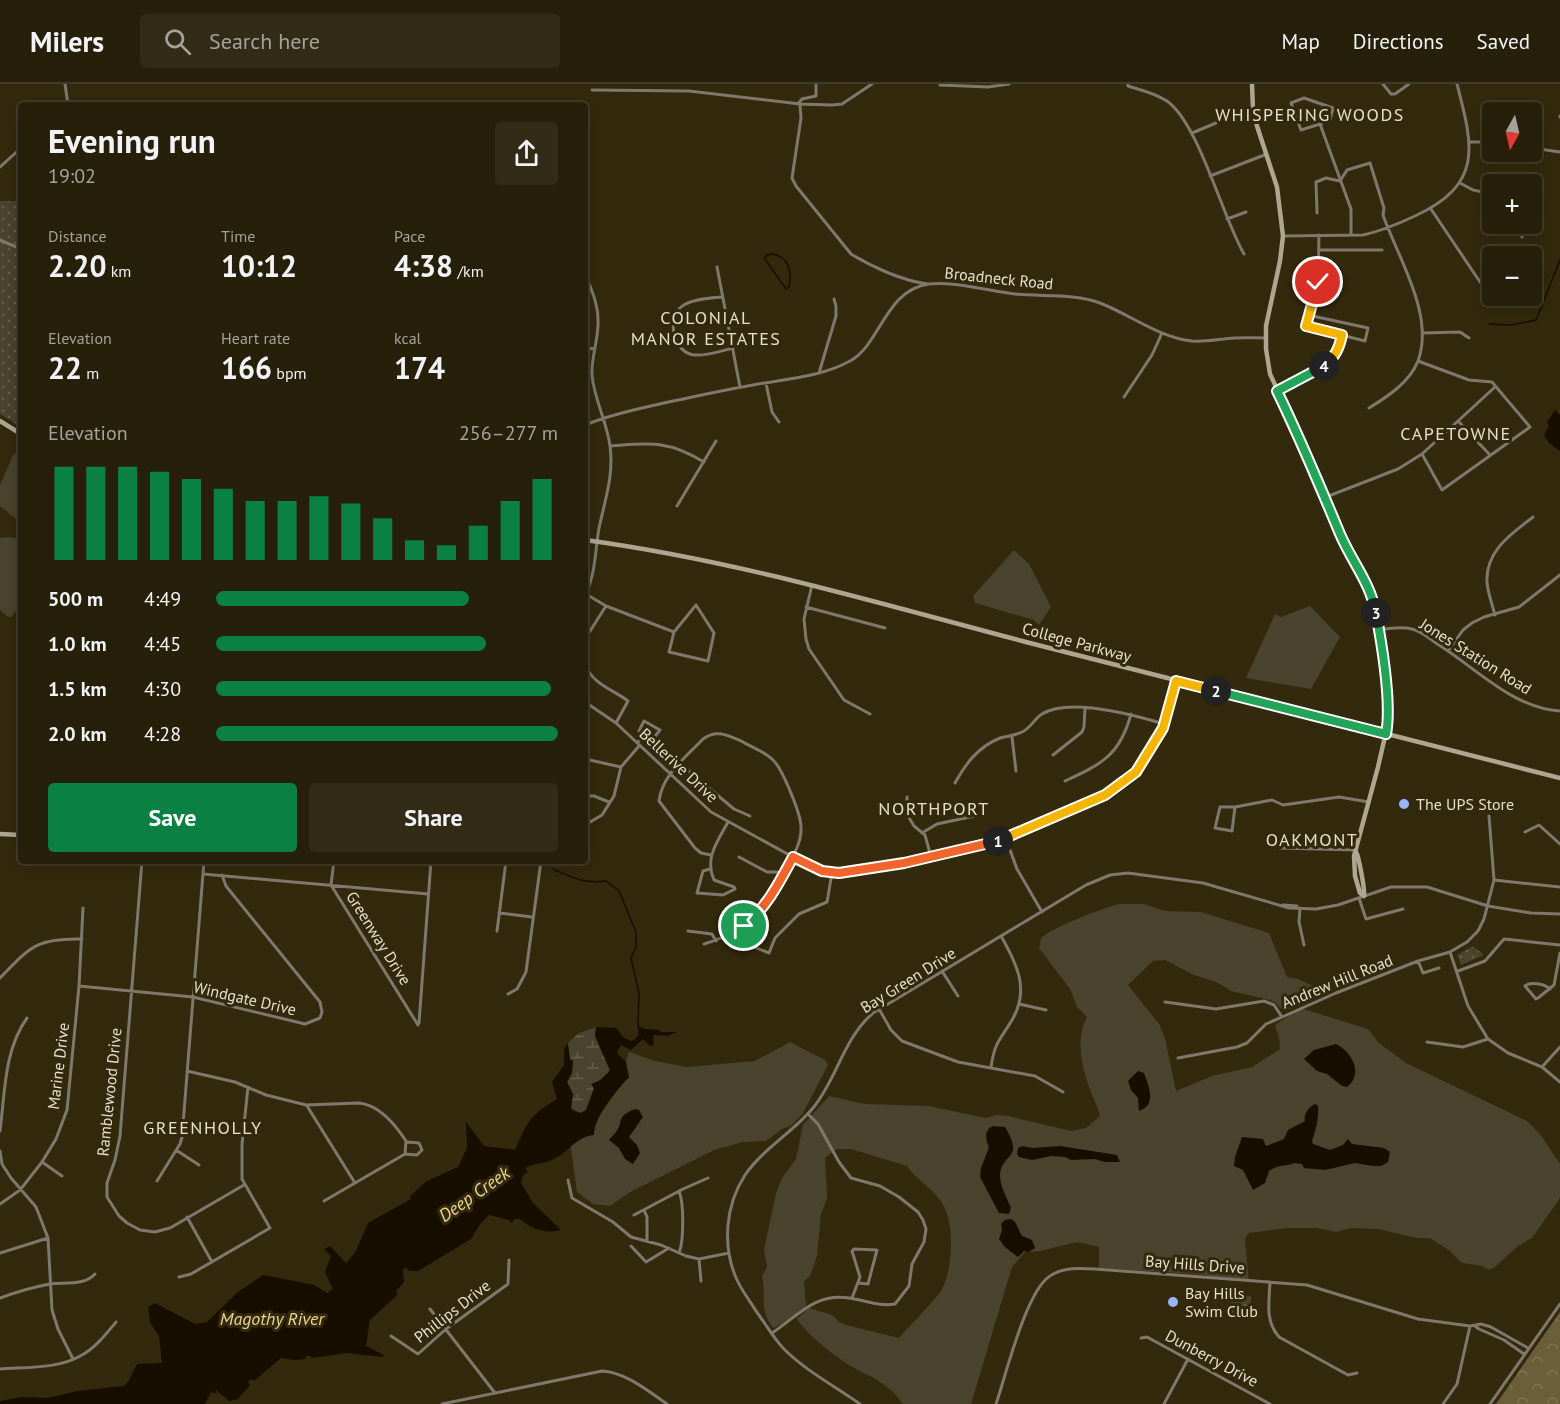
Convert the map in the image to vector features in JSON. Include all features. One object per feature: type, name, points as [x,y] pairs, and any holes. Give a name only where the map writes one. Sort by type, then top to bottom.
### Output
[{"type":"main road","points":[[1252,84],[1253,110],[1277,187],[1283,236],[1280,261],[1267,316],[1265,338],[1270,374],[1341,535],[1368,586],[1380,630],[1389,719],[1353,856],[1355,876],[1361,897]]},
{"type":"main road","points":[[0,421],[18,432]]},
{"type":"main road","name":"College Parkway","points":[[588,540],[725,564],[812,585],[1176,681],[1560,778]]},
{"type":"main road","points":[[0,834],[18,835]]},
{"type":"street","points":[[65,84],[68,102]]},
{"type":"street","points":[[816,84],[816,96],[802,99],[799,104],[801,118],[792,178],[796,186],[851,254],[862,261],[906,279],[930,284]]},
{"type":"street","points":[[592,90],[689,91],[799,104],[842,104],[872,84]]},
{"type":"street","points":[[940,85],[988,87],[1009,84]]},
{"type":"street","points":[[1128,84],[1128,86],[1158,96],[1182,116],[1192,133],[1244,254]]},
{"type":"street","points":[[1383,84],[1391,94],[1395,94],[1409,84]]},
{"type":"street","points":[[1283,236],[1363,235],[1388,229],[1446,199],[1460,183],[1467,164],[1470,142],[1457,84]]},
{"type":"street","points":[[1304,98],[1333,108],[1330,120],[1320,124],[1301,130],[1291,103],[1304,98]]},
{"type":"street","points":[[1192,133],[1216,123]]},
{"type":"street","points":[[1320,124],[1351,209],[1351,234]]},
{"type":"street","points":[[1470,142],[1482,142]]},
{"type":"street","points":[[1542,149],[1560,152]]},
{"type":"street","points":[[0,167],[18,151]]},
{"type":"street","points":[[1210,176],[1267,154]]},
{"type":"street","points":[[1340,181],[1347,170],[1370,163],[1388,229],[1415,295],[1423,333],[1418,361],[1408,377],[1392,393],[1369,408]]},
{"type":"street","points":[[1317,213],[1316,182],[1326,178],[1340,181]]},
{"type":"street","points":[[1460,183],[1482,192]]},
{"type":"street","points":[[1431,208],[1482,284]]},
{"type":"street","points":[[1227,219],[1246,212]]},
{"type":"street","points":[[1308,315],[1368,328],[1365,341],[1306,326],[1308,315],[1318,282],[1319,235]]},
{"type":"street","points":[[0,240],[18,248]]},
{"type":"street","points":[[1320,250],[1382,250]]},
{"type":"street","points":[[717,267],[740,387]]},
{"type":"street","points":[[588,283],[598,320],[592,374],[610,446],[610,480],[588,588]]},
{"type":"street","name":"Broadneck Road","points":[[588,424],[603,418],[740,387],[819,373],[851,360],[866,349],[889,311],[915,289],[930,284],[1098,302],[1162,333],[1194,341],[1265,338]]},
{"type":"street","points":[[722,297],[686,304],[678,310],[673,324],[677,344],[688,354],[698,356],[732,348]]},
{"type":"street","points":[[819,373],[836,316],[834,298]]},
{"type":"street","points":[[1423,333],[1460,332],[1469,338]]},
{"type":"street","points":[[1124,397],[1152,355],[1162,333]]},
{"type":"street","points":[[1277,391],[1322,368],[1333,359],[1340,348],[1342,335]]},
{"type":"street","points":[[588,348],[594,349]]},
{"type":"street","points":[[1418,361],[1469,380],[1492,382],[1530,427],[1442,490],[1422,454]]},
{"type":"street","points":[[766,383],[772,412],[779,422]]},
{"type":"street","points":[[1326,497],[1398,469],[1422,454],[1496,387]]},
{"type":"street","points":[[1459,421],[1490,456]]},
{"type":"street","points":[[677,506],[716,441]]},
{"type":"street","points":[[610,446],[648,443],[667,445],[688,452],[704,462]]},
{"type":"street","points":[[1494,615],[1487,582],[1491,558],[1505,539],[1533,517]]},
{"type":"street","points":[[1448,651],[1463,630],[1482,619],[1519,608],[1560,575]]},
{"type":"street","points":[[812,585],[806,607],[804,630],[809,649],[844,700],[870,714]]},
{"type":"street","points":[[588,596],[606,606],[674,632]]},
{"type":"street","points":[[696,605],[714,633],[708,661],[669,652],[674,632],[696,605]]},
{"type":"street","points":[[588,634],[606,606]]},
{"type":"street","points":[[806,607],[885,628]]},
{"type":"street","name":"Jones Station Road","points":[[1380,630],[1401,627],[1420,632],[1483,677],[1527,702],[1538,707],[1560,711]]},
{"type":"street","points":[[588,671],[598,684],[628,701],[616,723]]},
{"type":"street","name":"Bellerive Drive","points":[[588,704],[616,723],[707,809],[793,857],[822,871],[832,873],[904,863],[1006,840],[1105,795],[1136,772],[1158,737],[1176,681]]},
{"type":"street","points":[[955,783],[967,763],[979,750],[994,741],[1026,730],[1042,713],[1066,708],[1085,708],[1131,714],[1164,724]]},
{"type":"street","points":[[1053,755],[1082,732],[1085,708]]},
{"type":"street","points":[[1065,781],[1094,768],[1107,759],[1123,739],[1131,714]]},
{"type":"street","points":[[644,721],[660,730],[653,739],[645,734],[639,731],[644,721]]},
{"type":"street","points":[[705,944],[735,931],[763,908],[793,857],[800,838],[801,820],[773,760],[759,750],[730,736],[713,733],[703,739],[670,774],[661,789],[660,804],[695,848],[711,855]]},
{"type":"street","points":[[588,823],[602,815],[614,796],[621,767],[645,734]]},
{"type":"street","points":[[1011,737],[1016,771]]},
{"type":"street","points":[[588,760],[621,767]]},
{"type":"street","points":[[680,763],[734,809],[750,816]]},
{"type":"street","points":[[588,796],[609,802]]},
{"type":"street","points":[[907,797],[908,816],[914,826],[927,838],[931,856]]},
{"type":"street","points":[[1235,807],[1232,831],[1215,828],[1220,807],[1235,807],[1272,800],[1283,805],[1331,797],[1346,797],[1369,802]]},
{"type":"street","points":[[922,833],[937,824],[984,814]]},
{"type":"street","name":"Andrew Hill Road","points":[[1178,1058],[1237,1047],[1255,1036],[1266,1024],[1335,993],[1418,961],[1450,952],[1467,942],[1483,923],[1494,880],[1488,816]]},
{"type":"street","points":[[710,869],[703,871],[697,893],[723,895],[735,889],[714,880],[710,869],[711,855],[728,822]]},
{"type":"street","points":[[1525,832],[1539,825],[1560,844]]},
{"type":"street","points":[[1006,840],[1017,869],[1042,912]]},
{"type":"street","points":[[1280,848],[1356,851]]},
{"type":"street","points":[[739,857],[767,872],[777,872],[783,876]]},
{"type":"street","name":"Ramblewood Drive","points":[[142,864],[120,1136],[107,1183],[107,1197],[119,1216],[127,1223],[140,1230],[155,1232],[163,1230],[244,1185]]},
{"type":"street","points":[[157,1181],[177,1150],[182,1137],[204,864]]},
{"type":"street","name":"Greenway Drive","points":[[334,864],[332,885],[418,1024],[428,894]]},
{"type":"street","points":[[203,874],[428,894],[430,864]]},
{"type":"street","points":[[497,932],[506,864]]},
{"type":"street","points":[[507,994],[517,989],[526,972],[541,864]]},
{"type":"street","points":[[735,931],[744,943],[769,953],[775,938],[799,914],[827,902],[832,873]]},
{"type":"street","name":"Bay Green Drive","points":[[860,1404],[792,1356],[771,1333],[738,1282],[727,1243],[729,1216],[740,1184],[756,1161],[808,1114],[830,1084],[856,1030],[879,1010],[1096,879],[1115,874],[1128,873],[1203,883],[1278,905],[1300,908],[1327,908],[1391,887],[1427,887],[1488,906],[1531,913],[1560,914]]},
{"type":"street","name":"Windgate Drive","points":[[79,986],[193,997],[305,1024],[320,1018],[322,1011],[320,1002],[226,886],[222,875]]},
{"type":"street","points":[[1494,880],[1560,887]]},
{"type":"street","points":[[1361,897],[1366,919],[1403,909]]},
{"type":"street","name":"Marine Drive","points":[[0,1204],[20,1190],[42,1162],[56,1139],[68,1110],[83,908]]},
{"type":"street","points":[[1300,908],[1299,922],[1304,945]]},
{"type":"street","points":[[499,912],[532,917]]},
{"type":"street","points":[[688,931],[712,933],[716,941]]},
{"type":"street","points":[[991,1067],[995,1044],[1012,1020],[1019,1004],[1021,988],[1020,973],[1001,936]]},
{"type":"street","points":[[0,978],[29,950],[44,942],[56,939],[82,939]]},
{"type":"street","points":[[1457,971],[1485,961],[1504,939],[1560,945]]},
{"type":"street","points":[[1450,952],[1468,1006],[1488,1039],[1508,1053],[1542,1066],[1560,1082]]},
{"type":"street","points":[[1550,989],[1547,986],[1530,983],[1525,986],[1536,999],[1550,989],[1556,983],[1560,953]]},
{"type":"street","points":[[1418,961],[1423,973],[1440,968]]},
{"type":"street","points":[[942,971],[958,996]]},
{"type":"street","points":[[1165,1002],[1216,1009],[1264,1002],[1274,1005],[1282,1017]]},
{"type":"street","points":[[1019,1004],[1046,1010]]},
{"type":"street","points":[[879,1010],[891,1030],[902,1041],[949,1060],[1035,1076],[1063,1092]]},
{"type":"street","points":[[0,1131],[9,1057],[17,1032],[27,1018]]},
{"type":"street","points":[[1427,1042],[1463,1047],[1488,1039]]},
{"type":"street","points":[[1542,1066],[1560,1047]]},
{"type":"street","points":[[187,1071],[306,1105],[368,1104],[381,1111],[406,1143],[405,1154]]},
{"type":"street","points":[[179,1277],[192,1274],[270,1228],[244,1185],[241,1162],[248,1087]]},
{"type":"street","points":[[306,1105],[314,1114],[355,1183]]},
{"type":"street","points":[[771,1333],[814,1302],[835,1296],[881,1304],[895,1304],[909,1286],[912,1264],[924,1242],[926,1229],[918,1212],[900,1197],[880,1186],[851,1178],[839,1162],[818,1124],[808,1114]]},
{"type":"street","points":[[324,1201],[405,1154],[417,1155],[422,1150],[419,1143],[406,1143]]},
{"type":"street","points":[[177,1150],[199,1165]]},
{"type":"street","points":[[0,1151],[2,1164],[20,1190],[36,1207],[48,1238],[52,1310],[58,1329],[73,1359]]},
{"type":"street","points":[[42,1162],[62,1176]]},
{"type":"street","points":[[634,1215],[708,1178]]},
{"type":"street","points":[[568,1180],[572,1198],[613,1222],[631,1237],[647,1240],[699,1259],[729,1253]]},
{"type":"street","points":[[679,1191],[682,1212],[682,1244],[679,1253]]},
{"type":"street","points":[[644,1210],[647,1217],[647,1240]]},
{"type":"street","points":[[187,1217],[212,1262]]},
{"type":"street","points":[[0,1253],[48,1238]]},
{"type":"street","points":[[631,1246],[646,1262],[669,1248]]},
{"type":"street","points":[[852,1298],[860,1277],[852,1251],[854,1249],[877,1250],[868,1284],[858,1283]]},
{"type":"street","points":[[699,1259],[701,1281]]},
{"type":"street","name":"Phillips Drive","points":[[391,1336],[418,1354],[446,1329],[508,1284],[509,1260]]},
{"type":"street","name":"Bay Hills Drive","points":[[996,1404],[1031,1299],[1041,1284],[1051,1275],[1067,1269],[1307,1285],[1418,1318],[1491,1327],[1528,1348]]},
{"type":"street","points":[[0,1298],[51,1284],[71,1284],[91,1279],[95,1274]]},
{"type":"street","points":[[1270,1282],[1268,1318],[1272,1329],[1279,1337],[1348,1375],[1357,1373]]},
{"type":"street","points":[[1490,1404],[1560,1304]]},
{"type":"street","points":[[430,1309],[495,1393]]},
{"type":"street","points":[[0,1369],[50,1366],[73,1359],[96,1345],[116,1322]]},
{"type":"street","points":[[1443,1404],[1457,1384],[1470,1326]]},
{"type":"street","name":"Bay Hills Drive","points":[[1476,1326],[1504,1340],[1524,1354]]},
{"type":"street","name":"Dunberry Drive","points":[[1141,1338],[1147,1337],[1270,1404]]},
{"type":"street","points":[[1164,1404],[1188,1359]]},
{"type":"street","points":[[442,1404],[591,1372],[611,1371],[667,1404]]},
{"type":"green space","points":[[0,201],[18,201],[18,425],[0,414]]},
{"type":"green space","points":[[14,453],[18,455],[18,521],[0,506],[0,485]]},
{"type":"green space","points":[[0,538],[18,538],[18,609],[11,617],[0,610]]},
{"type":"green space","points":[[1014,550],[1029,564],[1051,607],[1039,625],[1034,620],[975,603],[973,596]]},
{"type":"green space","points":[[1310,606],[1340,637],[1311,689],[1246,678],[1275,614],[1281,617]]},
{"type":"green space","points":[[1119,904],[1144,904],[1165,911],[1201,912],[1269,933],[1287,977],[1298,979],[1321,990],[1322,994],[1315,999],[1297,1007],[1282,1010],[1270,1000],[1231,991],[1165,960],[1153,961],[1128,985],[1159,1024],[1165,1038],[1176,1091],[1212,1076],[1252,1067],[1280,1049],[1275,1025],[1300,1008],[1368,1029],[1379,1043],[1406,1063],[1527,1121],[1540,1134],[1560,1164],[1560,1198],[1532,1238],[1518,1246],[1489,1270],[1482,1266],[1462,1263],[1450,1251],[1430,1238],[1417,1238],[1378,1229],[1351,1228],[1336,1232],[1317,1228],[1288,1228],[1249,1233],[1245,1239],[1249,1282],[1196,1274],[1099,1268],[1099,1247],[1077,1242],[1040,1251],[1025,1252],[1012,1267],[971,1404],[903,1404],[881,1383],[847,1364],[823,1346],[797,1319],[809,1308],[832,1315],[846,1325],[899,1338],[934,1300],[946,1280],[951,1246],[949,1222],[942,1203],[907,1166],[851,1149],[837,1149],[825,1158],[827,1198],[821,1214],[817,1256],[810,1276],[804,1281],[806,1306],[786,1322],[773,1328],[764,1309],[762,1276],[767,1267],[764,1250],[776,1193],[782,1178],[796,1159],[803,1125],[829,1096],[865,1104],[929,1106],[985,1118],[997,1115],[1008,1116],[1071,1131],[1086,1128],[1100,1116],[1081,1056],[1081,1036],[1087,1017],[1077,1007],[1070,989],[1039,948],[1041,939],[1054,930]]},
{"type":"green space","points":[[1473,946],[1484,955],[1461,965],[1457,955]]},
{"type":"green space","points":[[596,1027],[595,1036],[610,1071],[595,1084],[586,1110],[580,1113],[571,1108],[573,1094],[567,1082],[572,1073],[572,1060],[570,1060],[568,1043],[579,1033]]},
{"type":"green space","points":[[790,1042],[825,1060],[828,1065],[803,1113],[792,1125],[782,1129],[766,1141],[743,1142],[714,1150],[630,1192],[610,1206],[593,1204],[577,1192],[570,1142],[604,1109],[624,1081],[629,1078],[626,1062],[629,1052],[655,1061],[687,1067],[755,1061]]},
{"type":"green space","points":[[1231,1295],[1251,1296],[1249,1317],[1230,1316]]},
{"type":"green space","points":[[1560,1312],[1560,1404],[1496,1404]]},
{"type":"water","points":[[1555,410],[1560,415],[1560,451],[1549,443],[1544,435],[1549,426],[1547,422]]},
{"type":"water","name":"Magothy River","points":[[637,1025],[661,1032],[677,1032],[668,1036],[653,1035],[654,1045],[650,1046],[643,1039],[631,1050],[621,1045],[617,1053],[626,1062],[629,1077],[602,1112],[594,1135],[587,1136],[552,1160],[525,1168],[528,1172],[523,1175],[521,1183],[533,1203],[561,1230],[544,1231],[529,1226],[520,1219],[514,1219],[512,1223],[509,1220],[489,1215],[471,1239],[418,1271],[409,1271],[405,1267],[404,1282],[396,1291],[397,1295],[370,1320],[366,1346],[384,1355],[383,1357],[346,1353],[312,1358],[306,1356],[306,1359],[294,1360],[281,1358],[254,1381],[251,1379],[248,1382],[250,1385],[238,1399],[229,1401],[215,1389],[217,1394],[211,1392],[205,1404],[0,1404],[0,1401],[21,1397],[48,1398],[77,1391],[124,1386],[137,1364],[162,1363],[159,1336],[150,1322],[148,1307],[155,1303],[195,1324],[207,1322],[238,1292],[263,1275],[314,1285],[329,1294],[328,1292],[333,1289],[325,1272],[331,1256],[324,1249],[330,1246],[346,1263],[355,1253],[368,1223],[411,1199],[410,1196],[427,1181],[458,1167],[467,1148],[466,1122],[484,1146],[515,1150],[530,1120],[557,1099],[552,1082],[564,1065],[564,1049],[568,1043],[570,1060],[573,1060],[572,1073],[567,1082],[573,1094],[571,1108],[581,1113],[586,1110],[594,1089],[591,1084],[601,1080],[610,1070],[595,1036],[596,1027],[616,1028],[623,1037],[631,1041],[638,1035]]},
{"type":"water","points":[[1336,1044],[1347,1052],[1354,1064],[1355,1076],[1347,1087],[1342,1086],[1327,1074],[1317,1071],[1304,1059],[1314,1050]]},
{"type":"water","points":[[1138,1071],[1144,1073],[1150,1095],[1148,1104],[1139,1111],[1138,1098],[1131,1090],[1128,1081]]},
{"type":"water","points":[[1315,1104],[1318,1106],[1318,1115],[1313,1144],[1330,1150],[1343,1145],[1348,1139],[1352,1144],[1384,1148],[1390,1152],[1388,1162],[1381,1166],[1355,1163],[1325,1170],[1304,1168],[1302,1164],[1294,1163],[1269,1171],[1265,1183],[1253,1190],[1243,1170],[1234,1166],[1242,1137],[1263,1139],[1266,1146],[1284,1139],[1288,1130],[1305,1121],[1307,1111]]},
{"type":"water","points":[[635,1109],[639,1110],[643,1117],[629,1137],[637,1145],[640,1153],[633,1164],[625,1159],[619,1148],[609,1140],[619,1128],[622,1117]]},
{"type":"water","points":[[993,1126],[1005,1127],[1013,1145],[1013,1151],[1004,1162],[1000,1175],[1002,1188],[1011,1208],[1009,1214],[999,1213],[980,1177],[989,1147],[987,1132]]},
{"type":"water","points":[[1022,1146],[1033,1148],[1060,1146],[1117,1155],[1120,1162],[1095,1159],[1071,1160],[1051,1156],[1032,1160],[1019,1157],[1018,1148]]},
{"type":"water","points":[[1011,1219],[1022,1236],[1032,1240],[1035,1248],[1028,1252],[1024,1251],[1018,1257],[999,1239],[1001,1224]]},
{"type":"waterway","points":[[772,254],[782,258],[788,266],[790,281],[786,289],[765,259],[766,255],[772,254]]},
{"type":"waterway","points":[[1489,324],[1511,325],[1536,320],[1560,260]]},
{"type":"waterway","name":"Deep Creek","points":[[553,869],[585,881],[606,881],[619,891],[636,932],[636,947],[631,958],[639,993],[638,1026]]},
{"type":"place","name":"The UPS Store","points":[[1404,804]]},
{"type":"place","name":"Bay Hills Swim Club","points":[[1173,1302]]},
{"type":"district","name":"WHISPERING WOODS","points":[[1310,114]]},
{"type":"district","name":"COLONIAL MANOR ESTATES","points":[[706,327]]},
{"type":"district","name":"CAPETOWNE","points":[[1456,433]]},
{"type":"district","name":"NORTHPORT","points":[[934,808]]},
{"type":"district","name":"OAKMONT","points":[[1312,839]]},
{"type":"district","name":"GREENHOLLY","points":[[203,1127]]},
{"type":"route","points":[[744,926],[767,902],[793,857],[822,871],[832,873],[904,863],[1006,840],[1105,795],[1136,772],[1158,737],[1166,718],[1176,681],[1386,734],[1389,719],[1380,630],[1373,599],[1360,569],[1345,544],[1316,473],[1277,391],[1322,368],[1333,359],[1340,348],[1342,335],[1306,326],[1318,282]]}]
